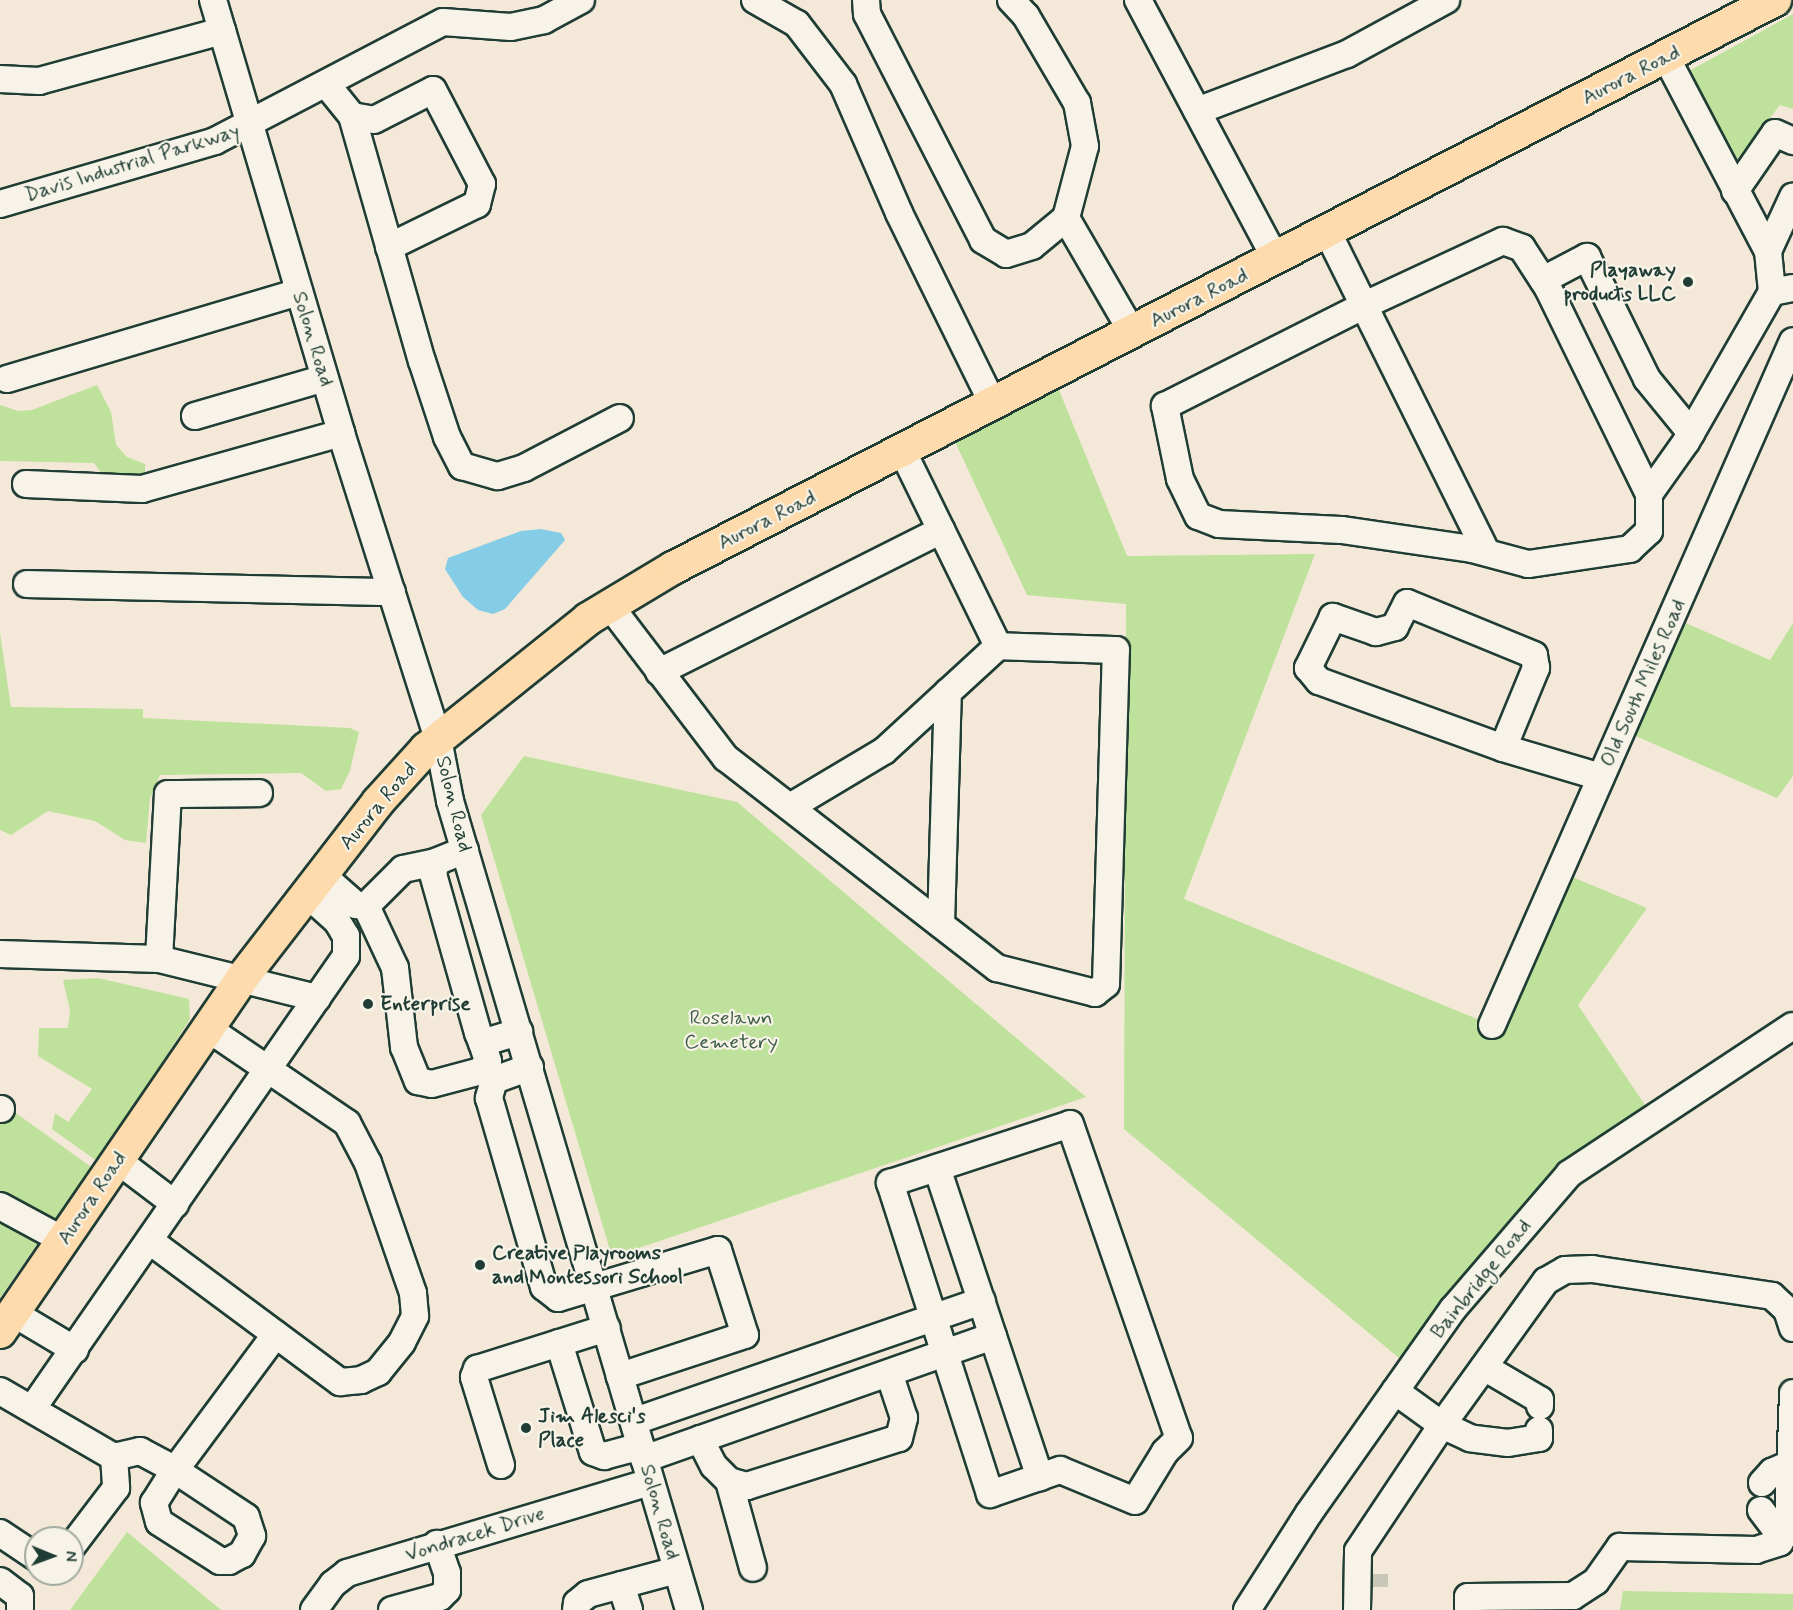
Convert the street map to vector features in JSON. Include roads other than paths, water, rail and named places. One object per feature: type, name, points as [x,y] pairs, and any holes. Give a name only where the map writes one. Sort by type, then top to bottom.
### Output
[{"type":"main road","name":"Aurora Road","points":[[7,1322],[242,978],[378,802],[438,739],[544,653],[610,606],[673,568],[1775,0]]},
{"type":"street","name":"Solon Road","points":[[213,0],[341,433],[438,739],[465,850],[596,1288],[689,1610]]},
{"type":"street","name":"Davis Industrial Parkway","points":[[0,204],[215,141],[249,126],[443,22],[511,27],[544,20],[581,0]]},
{"type":"street","points":[[755,0],[797,24],[843,84],[899,213],[993,404]]},
{"type":"street","points":[[866,0],[867,14],[982,240],[1006,254],[1032,246],[1066,218],[1085,146],[1077,103],[1026,16],[1011,0]]},
{"type":"street","points":[[1138,0],[1275,258]]},
{"type":"street","points":[[1197,111],[1347,54],[1446,0]]},
{"type":"street","points":[[0,79],[39,81],[222,31]]},
{"type":"street","points":[[1649,494],[1691,433],[1782,290],[1768,251],[1666,57]]},
{"type":"street","points":[[327,85],[352,116],[447,437],[462,466],[498,476],[524,468],[620,418]]},
{"type":"street","points":[[352,116],[374,120],[433,90],[482,184],[477,204],[389,247]]},
{"type":"street","points":[[1736,191],[1775,133],[1793,141]]},
{"type":"street","points":[[1768,251],[1793,197]]},
{"type":"street","points":[[1066,218],[1132,332]]},
{"type":"street","points":[[1327,231],[1366,304],[1486,551]]},
{"type":"street","points":[[1503,241],[1522,248],[1543,280],[1649,494],[1649,531],[1630,549],[1528,564],[1486,551],[1341,530],[1219,524],[1198,516],[1180,479],[1164,406],[1366,304],[1503,241]]},
{"type":"street","points":[[1543,280],[1587,257],[1647,380],[1691,433]]},
{"type":"street","points":[[7,379],[299,292]]},
{"type":"street","name":"Old South Miles Road","points":[[1492,1025],[1793,341]]},
{"type":"street","points":[[195,416],[325,378]]},
{"type":"street","points":[[26,484],[142,489],[341,433]]},
{"type":"street","points":[[902,450],[998,646]]},
{"type":"street","points":[[659,672],[941,530]]},
{"type":"street","points":[[27,584],[392,592]]},
{"type":"street","points":[[1503,748],[1536,668],[1534,655],[1407,603],[1395,627],[1376,632],[1333,617],[1308,668],[1319,681],[1503,748],[1601,777]]},
{"type":"street","points":[[610,606],[726,758],[997,968],[1095,993],[1106,984],[1116,651],[998,646],[884,751],[790,807]]},
{"type":"street","points":[[941,924],[948,693]]},
{"type":"street","points":[[159,958],[168,794],[259,793]]},
{"type":"street","points":[[366,906],[403,869],[436,862],[465,850]]},
{"type":"street","points":[[366,906],[395,968],[404,1047],[418,1081],[432,1084],[480,1071],[488,1061],[433,874],[436,862]]},
{"type":"street","points":[[314,885],[356,905],[366,906]]},
{"type":"street","points":[[32,1408],[75,1350],[346,956],[346,936],[314,885]]},
{"type":"street","points":[[0,954],[159,958],[317,998]]},
{"type":"street","points":[[150,1241],[340,1382],[361,1380],[378,1372],[402,1342],[415,1316],[413,1293],[371,1174],[347,1123],[207,1028]]},
{"type":"street","points":[[482,1043],[519,1032]]},
{"type":"street","name":"Bainbridge Road","points":[[1247,1610],[1309,1513],[1453,1309],[1569,1174],[1790,1035]]},
{"type":"street","points":[[530,1067],[494,1080],[489,1098],[544,1287],[558,1298],[718,1250],[745,1335],[620,1376]]},
{"type":"street","points":[[1070,1124],[1179,1438],[1165,1452],[1135,1501],[1059,1470],[990,1494],[943,1354],[890,1183],[937,1168],[1070,1124]]},
{"type":"street","points":[[117,1160],[175,1204]]},
{"type":"street","points":[[937,1168],[1040,1477]]},
{"type":"street","points":[[0,1206],[63,1240]]},
{"type":"street","points":[[1357,1610],[1358,1551],[1442,1425],[1546,1281],[1565,1270],[1592,1269],[1772,1296],[1787,1310],[1793,1328]]},
{"type":"street","points":[[635,1421],[982,1301]]},
{"type":"street","points":[[7,1322],[75,1350]]},
{"type":"street","points":[[501,1465],[474,1377],[477,1369],[607,1328]]},
{"type":"street","points":[[0,1391],[114,1457],[140,1451],[175,1470],[276,1334]]},
{"type":"street","points":[[559,1343],[593,1452],[604,1456],[645,1462],[711,1435],[993,1336]]},
{"type":"street","points":[[1395,1391],[1442,1425],[1470,1438],[1508,1443],[1539,1438],[1540,1400],[1484,1367]]},
{"type":"street","points":[[710,1394],[714,1466],[729,1481],[747,1486],[899,1438],[904,1418],[889,1372]]},
{"type":"street","points":[[1468,1610],[1468,1597],[1573,1603],[1596,1581],[1620,1547],[1756,1550],[1780,1542],[1788,1524],[1793,1393]]},
{"type":"street","points":[[84,1530],[116,1488],[114,1457]]},
{"type":"street","name":"Vondracek Drive","points":[[314,1610],[333,1584],[347,1573],[437,1544],[645,1462]]},
{"type":"street","points":[[1761,1483],[1772,1472],[1790,1464]]},
{"type":"street","points":[[729,1481],[753,1568]]},
{"type":"street","points":[[1761,1510],[1782,1538]]},
{"type":"street","points":[[0,1533],[24,1549]]},
{"type":"street","points":[[1364,1543],[1375,1590]]},
{"type":"street","points":[[392,1610],[440,1597],[447,1590],[447,1573],[437,1544]]},
{"type":"street","points":[[576,1610],[577,1603],[588,1594],[677,1570]]},
{"type":"street","points":[[0,1581],[20,1596],[20,1610]]},
{"type":"street","points":[[621,1585],[629,1610]]},
{"type":"water","points":[[541,529],[561,533],[565,540],[505,609],[493,614],[478,610],[463,597],[445,569],[448,558],[521,531]]},
{"type":"tunnel","points":[[1375,1574],[1375,1587]]},
{"type":"place","name":"Playaway products LLC","points":[[1688,282]]},
{"type":"place","name":"Enterprise","points":[[368,1004]]},
{"type":"place","name":"Creative Playrooms and Montessori School","points":[[480,1265]]},
{"type":"place","name":"Jim Alesci's Place","points":[[526,1428]]},
{"type":"park label","name":"Roselawn Cemetery","points":[[731,1030]]}]
